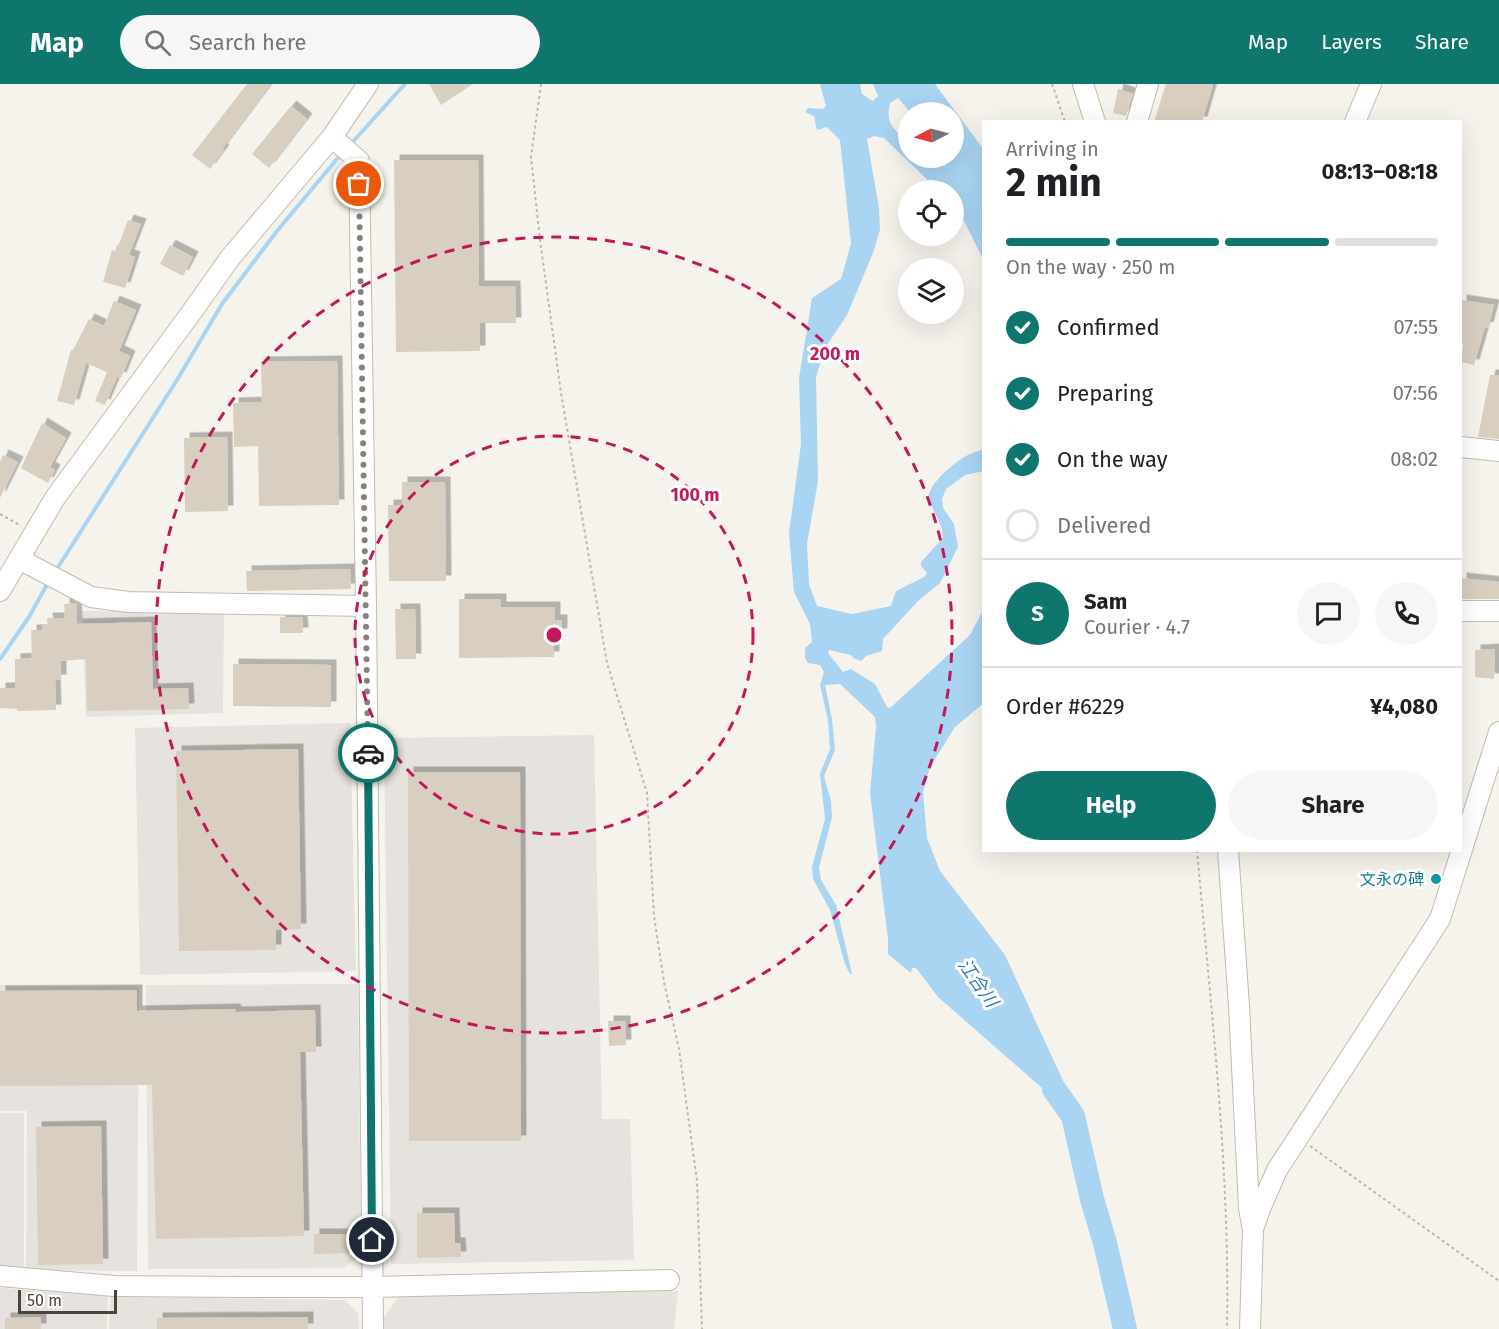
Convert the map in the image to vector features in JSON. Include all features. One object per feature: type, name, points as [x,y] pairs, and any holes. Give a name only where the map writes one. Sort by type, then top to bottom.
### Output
[{"type":"street","points":[[0,591],[55,498],[230,258],[332,137],[368,84]]},
{"type":"street","points":[[1083,84],[1094,120]]},
{"type":"street","points":[[1138,120],[1147,84]]},
{"type":"street","points":[[1356,120],[1371,84]]},
{"type":"street","points":[[332,137],[359,161],[373,1329]]},
{"type":"street","points":[[1462,447],[1499,451]]},
{"type":"street","points":[[19,559],[91,597],[128,602],[366,606]]},
{"type":"street","points":[[1462,611],[1499,611]]},
{"type":"street","points":[[1253,1229],[1278,1170],[1440,919],[1494,770],[1499,732]]},
{"type":"street","points":[[1227,852],[1239,1006],[1249,1208],[1253,1229],[1250,1329]]},
{"type":"street","points":[[0,1276],[114,1286],[372,1287],[669,1280]]},
{"type":"path","points":[[541,84],[531,157],[542,252],[561,393],[607,663],[647,793],[654,916],[664,982],[679,1049],[696,1181],[702,1329]]},
{"type":"path","points":[[1052,84],[1064,120]]},
{"type":"path","points":[[0,514],[34,534]]},
{"type":"path","points":[[1197,852],[1223,1148],[1229,1256],[1227,1329]]},
{"type":"path","points":[[1298,1137],[1499,1281]]},
{"type":"shaded area","points":[[82,611],[224,612],[223,713],[86,717]]},
{"type":"shaded area","points":[[350,723],[356,971],[140,975],[135,728]]},
{"type":"shaded area","points":[[594,735],[602,1119],[630,1119],[634,1260],[391,1264],[384,738]]},
{"type":"shaded area","points":[[358,984],[361,1255],[344,1268],[148,1269],[146,985]]},
{"type":"shaded area","points":[[0,985],[139,986],[137,1271],[26,1270],[27,1111],[0,1111]]},
{"type":"shaded area","points":[[0,1113],[24,1113],[24,1269],[0,1266]]},
{"type":"shaded area","points":[[0,1288],[108,1296],[107,1329],[0,1329]]},
{"type":"shaded area","points":[[678,1291],[674,1329],[383,1329],[383,1319],[399,1296]]},
{"type":"shaded area","points":[[110,1297],[345,1300],[358,1313],[359,1329],[109,1329]]},
{"type":"water","points":[[820,84],[860,84],[862,94],[873,101],[878,96],[873,84],[935,84],[948,102],[901,102],[898,98],[890,103],[889,117],[892,126],[898,133],[898,151],[884,138],[874,136],[867,139],[879,208],[880,230],[847,315],[825,348],[816,377],[818,481],[807,544],[809,584],[817,606],[852,614],[891,606],[896,591],[924,577],[927,573],[921,566],[921,562],[943,538],[941,526],[929,498],[932,487],[955,463],[982,450],[982,471],[965,475],[946,489],[942,499],[943,508],[954,524],[958,547],[940,583],[918,601],[883,639],[882,651],[866,656],[861,661],[851,655],[829,650],[828,653],[843,672],[851,669],[875,684],[887,707],[890,708],[970,635],[982,612],[982,705],[955,727],[930,767],[923,792],[927,838],[940,871],[1005,955],[1083,1124],[938,997],[916,968],[912,968],[911,973],[888,954],[870,793],[875,717],[840,684],[825,685],[835,750],[824,776],[831,801],[832,817],[819,868],[821,880],[836,905],[852,974],[845,964],[830,910],[813,879],[812,867],[825,819],[820,774],[830,749],[828,720],[820,685],[824,672],[820,665],[808,663],[805,658],[805,648],[812,642],[810,624],[794,592],[789,533],[801,444],[799,378],[812,298],[841,279],[851,244],[840,140],[827,127],[817,130],[814,116],[805,112],[808,108],[823,109],[826,106]]},
{"type":"water","points":[[964,123],[982,147],[982,257],[964,221],[964,180],[928,180],[915,168],[964,168]]},
{"type":"building","points":[[247,84],[271,84],[222,149],[224,150],[210,169],[192,155]]},
{"type":"building","points":[[429,84],[473,84],[441,105]]},
{"type":"building","points":[[1166,84],[1213,84],[1203,120],[1155,120]]},
{"type":"building","points":[[1118,89],[1133,94],[1126,116],[1113,113]]},
{"type":"building","points":[[291,106],[307,119],[269,168],[252,154]]},
{"type":"building","points":[[394,160],[478,160],[479,286],[515,286],[516,323],[480,323],[480,351],[396,352]]},
{"type":"building","points":[[128,220],[141,224],[129,255],[135,257],[125,288],[103,282],[112,250],[116,252]]},
{"type":"building","points":[[170,245],[193,257],[183,276],[160,264]]},
{"type":"building","points":[[1462,300],[1494,305],[1474,365],[1462,362]]},
{"type":"building","points":[[114,301],[136,310],[119,351],[130,356],[121,378],[117,377],[105,405],[95,401],[107,372],[86,363],[74,405],[57,401],[71,350],[89,319],[104,326]]},
{"type":"building","points":[[337,361],[339,505],[259,506],[258,446],[234,447],[233,403],[262,402],[261,362]]},
{"type":"building","points":[[1490,375],[1499,375],[1499,439],[1478,437]]},
{"type":"building","points":[[42,423],[66,438],[50,467],[55,470],[48,483],[21,468]]},
{"type":"building","points":[[227,437],[228,511],[185,512],[184,438]]},
{"type":"building","points":[[3,455],[18,462],[0,498],[0,462]]},
{"type":"building","points":[[402,482],[445,482],[446,581],[389,581],[388,505],[402,505]]},
{"type":"building","points":[[350,569],[351,589],[247,591],[246,571]]},
{"type":"building","points":[[1462,578],[1499,582],[1499,599],[1462,599]]},
{"type":"building","points":[[459,599],[501,599],[501,607],[555,607],[555,620],[562,620],[562,634],[554,634],[554,657],[459,658]]},
{"type":"building","points":[[76,603],[77,624],[151,622],[153,689],[188,688],[189,709],[87,711],[86,659],[61,661],[61,680],[55,680],[56,710],[17,711],[17,709],[0,708],[0,688],[15,688],[15,659],[32,658],[31,630],[42,630],[42,624],[48,624],[47,618],[65,618],[64,604]]},
{"type":"building","points":[[395,609],[415,609],[416,659],[396,659]]},
{"type":"building","points":[[280,617],[302,617],[303,633],[280,633]]},
{"type":"building","points":[[1495,649],[1494,679],[1475,677],[1475,650]]},
{"type":"building","points":[[233,664],[331,665],[331,707],[233,706]]},
{"type":"building","points":[[298,749],[301,929],[276,930],[276,950],[179,951],[176,751]]},
{"type":"building","points":[[408,772],[520,772],[521,1141],[409,1141]]},
{"type":"building","points":[[137,990],[137,1011],[315,1010],[316,1052],[300,1052],[304,1236],[156,1239],[152,1085],[0,1086],[0,991]]},
{"type":"building","points":[[608,1021],[625,1021],[626,1045],[609,1046]]},
{"type":"building","points":[[101,1126],[103,1264],[38,1265],[36,1127]]},
{"type":"building","points":[[417,1213],[454,1213],[455,1243],[460,1243],[461,1257],[417,1258]]},
{"type":"building","points":[[314,1234],[352,1234],[352,1253],[314,1254]]},
{"type":"building","points":[[41,1317],[41,1329],[5,1329],[5,1318]]},
{"type":"building","points":[[308,1317],[308,1329],[157,1329],[157,1318]]},
{"type":"waterway","points":[[349,146],[405,84]]},
{"type":"waterway","points":[[55,572],[177,380],[222,304],[277,231],[342,153]]},
{"type":"waterway","points":[[0,659],[29,617],[49,581]]},
{"type":"waterway","name":"江合川","points":[[1054,1089],[1073,1116],[1125,1329]]},
{"type":"way so far","points":[[359,184],[368,753]]},
{"type":"place","name":"文永の碑","points":[[1436,879]]},
{"type":"route","points":[[368,753],[372,1240]]}]
